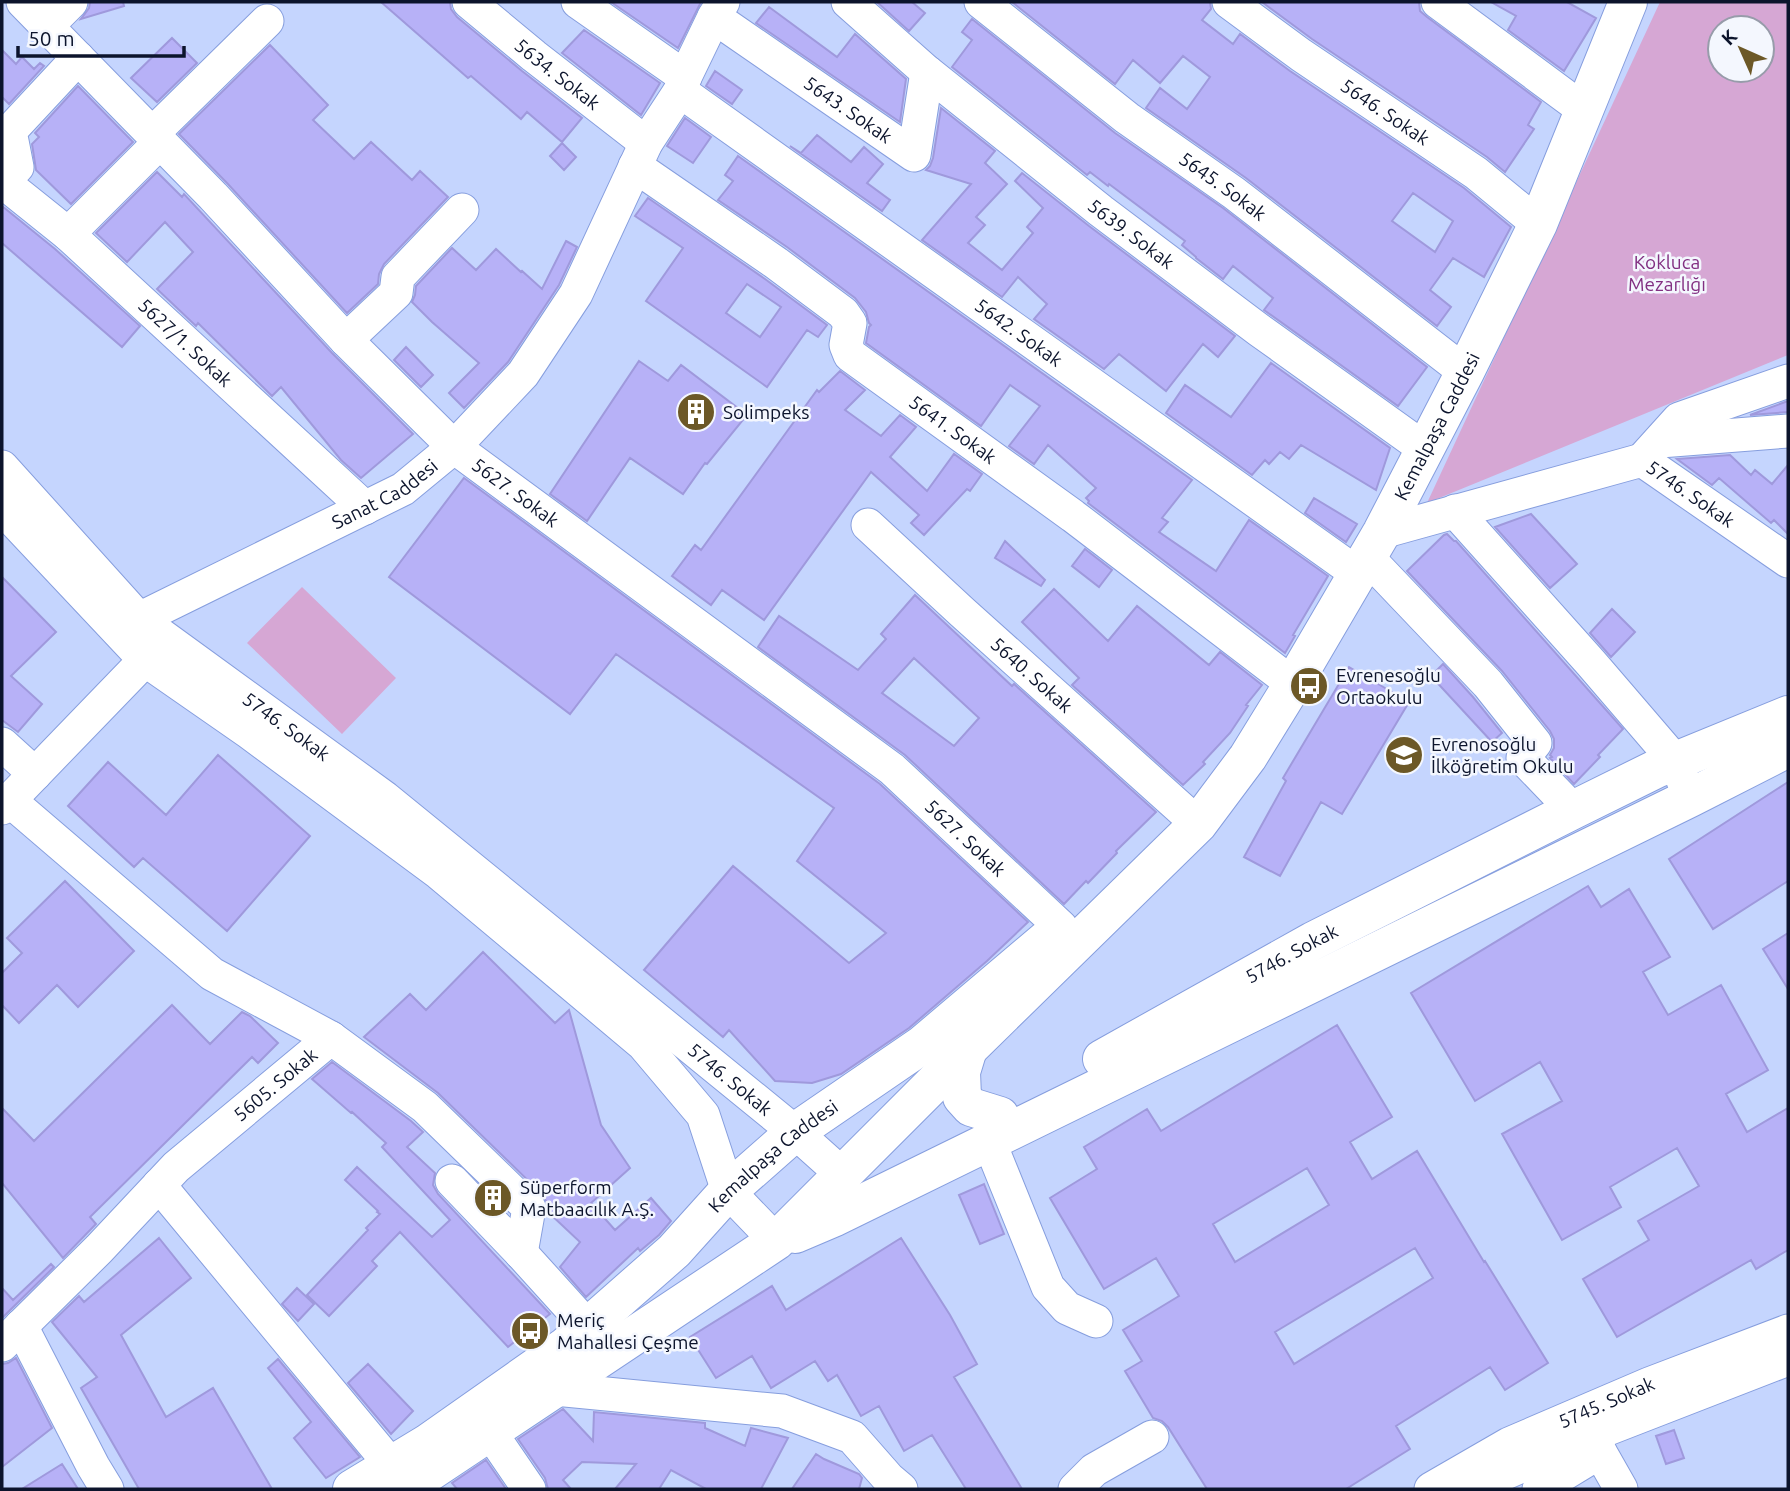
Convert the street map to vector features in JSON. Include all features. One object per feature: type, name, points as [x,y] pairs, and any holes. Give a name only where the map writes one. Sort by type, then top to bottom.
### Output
[{"type":"main road","name":"Kemalpaşa Caddesi","points":[[352,1489],[419,1478],[776,1241],[1198,824],[1248,757],[1293,684],[1369,555],[1425,449],[1538,224],[1628,2]]},
{"type":"main road","name":"5746. Sokak","points":[[776,1241],[835,1217],[995,1128],[1313,941],[1656,769],[1788,715]]},
{"type":"main road","name":"5746. Sokak","points":[[843,1175],[923,1153],[995,1128],[1690,798],[1788,748]]},
{"type":"main road","name":"Kemalpaşa Caddesi","points":[[419,1478],[428,1443],[566,1346],[674,1251],[728,1191],[795,1132],[922,1045],[1061,927],[1198,824]]},
{"type":"main road","points":[[968,1049],[961,1072],[962,1097],[995,1128]]},
{"type":"street","name":"5627. Sokak","points":[[23,2],[214,196],[346,340],[454,447],[892,769],[1061,927]]},
{"type":"street","points":[[47,26],[71,2]]},
{"type":"street","name":"5634. Sokak","points":[[469,2],[534,56],[640,155]]},
{"type":"street","points":[[578,2],[683,84],[719,10]]},
{"type":"street","name":"5639. Sokak","points":[[848,2],[927,72],[1101,211],[1259,330],[1425,449]]},
{"type":"street","name":"5645. Sokak","points":[[981,2],[1127,118],[1234,192],[1465,372]]},
{"type":"street","name":"5646. Sokak","points":[[1229,2],[1301,55],[1475,173],[1538,224]]},
{"type":"street","points":[[1438,2],[1584,110]]},
{"type":"street","name":"5643. Sokak","points":[[719,10],[914,155],[927,72]]},
{"type":"street","points":[[68,234],[267,21]]},
{"type":"street","points":[[2,182],[17,167],[10,131],[78,58]]},
{"type":"street","name":"Sanat Caddesi","points":[[139,619],[403,489],[454,447],[523,374],[576,294],[640,155],[683,84]]},
{"type":"street","name":"5642. Sokak","points":[[683,84],[1369,555],[1488,684],[1535,743],[1523,758],[1573,810]]},
{"type":"street","name":"5641. Sokak","points":[[640,155],[843,313],[850,323],[846,345],[850,355],[1073,516],[1293,684]]},
{"type":"street","name":"5627/1. Sokak","points":[[2,182],[68,234],[365,508]]},
{"type":"street","points":[[346,340],[396,293],[398,278],[463,210]]},
{"type":"street","points":[[1651,451],[1679,419],[1788,381]]},
{"type":"street","points":[[1651,451],[1788,430]]},
{"type":"street","name":"5746. Sokak","points":[[1369,555],[1455,511],[1651,451],[1788,561]]},
{"type":"street","name":"5746. Sokak","points":[[2,467],[139,619],[385,798],[795,1132],[843,1175]]},
{"type":"street","points":[[2,508],[145,660],[250,733],[439,873],[643,1044],[703,1115],[728,1191],[776,1241]]},
{"type":"street","points":[[1455,511],[1676,762],[1690,798]]},
{"type":"street","name":"5640. Sokak","points":[[868,526],[1198,824]]},
{"type":"street","points":[[139,619],[145,660]]},
{"type":"street","points":[[145,660],[5,804],[212,974],[331,1038]]},
{"type":"street","points":[[2,744],[35,774]]},
{"type":"street","name":"5605. Sokak","points":[[11,1335],[99,1249],[176,1167],[331,1038],[425,1107],[529,1208],[521,1253]]},
{"type":"street","points":[[995,1128],[1048,1287],[1067,1308],[1096,1321]]},
{"type":"street","points":[[452,1181],[588,1327]]},
{"type":"street","points":[[159,1185],[419,1478]]},
{"type":"street","name":"5745. Sokak","points":[[1431,1489],[1509,1444],[1649,1384],[1788,1331]]},
{"type":"street","points":[[11,1335],[107,1489]]},
{"type":"street","name":"5745. Sokak","points":[[1469,1489],[1596,1443],[1788,1359]]},
{"type":"street","points":[[555,1389],[782,1410],[852,1437],[891,1486]]},
{"type":"street","points":[[490,1432],[529,1489]]},
{"type":"street","points":[[1075,1489],[1094,1470],[1152,1437]]},
{"type":"street","points":[[1539,1489],[1596,1443],[1621,1489]]},
{"type":"green space","name":"Kokluca Mezarlığı","points":[[1660,2],[1788,2],[1788,355],[1427,503]]},
{"type":"green space","points":[[302,587],[396,678],[342,734],[247,643]]},
{"type":"building","points":[[90,2],[123,2],[124,6],[81,19]]},
{"type":"building","points":[[381,2],[450,2],[457,17],[582,118],[562,142],[527,112],[521,119],[471,76],[468,78]]},
{"type":"building","points":[[611,2],[701,2],[678,48]]},
{"type":"building","points":[[877,2],[912,2],[925,13],[909,31]]},
{"type":"building","points":[[1012,2],[1210,2],[1211,9],[1202,20],[1233,44],[1240,34],[1290,71],[1464,188],[1511,227],[1484,277],[1453,258],[1430,290],[1451,307],[1437,326],[1246,178],[1146,108],[1160,88],[1187,109],[1210,77],[1183,56],[1160,83],[1133,60],[1115,84]],"holes":[[[1413,193],[1453,221],[1435,252],[1392,221]]]},
{"type":"building","points":[[1262,2],[1419,2],[1420,11],[1427,17],[1541,102],[1528,125],[1534,129],[1505,172]]},
{"type":"building","points":[[1491,2],[1567,2],[1596,18],[1564,71],[1508,30],[1516,16]]},
{"type":"building","points":[[769,7],[837,57],[855,34],[906,79],[900,122],[756,23]]},
{"type":"building","points":[[972,19],[1115,133],[1223,208],[1427,367],[1398,406],[1264,310],[1273,298],[1233,266],[1223,279],[1182,245],[1185,241],[1109,184],[1108,186],[1090,172],[1087,175],[952,67],[972,40],[962,32]]},
{"type":"building","points":[[584,30],[660,83],[641,115],[562,53]]},
{"type":"building","points":[[172,38],[197,63],[157,102],[131,78]]},
{"type":"building","points":[[270,45],[328,105],[313,120],[354,159],[371,142],[412,180],[420,171],[448,197],[384,264],[378,284],[347,313],[179,134]]},
{"type":"building","points":[[2,50],[16,64],[22,57],[34,69],[40,63],[44,66],[9,104],[2,97]]},
{"type":"building","points":[[715,71],[742,90],[732,104],[706,86]]},
{"type":"building","points":[[78,86],[133,142],[71,204],[36,170],[32,144],[39,137],[35,133]]},
{"type":"building","points":[[941,108],[995,151],[985,163],[1007,184],[976,217],[985,225],[968,243],[1002,270],[1033,233],[1027,227],[1043,208],[1015,181],[1022,173],[1235,336],[1218,357],[1203,344],[1166,391],[1119,354],[1104,369],[1034,319],[1047,304],[1018,277],[1002,297],[922,240],[971,184],[926,170],[933,158]]},
{"type":"building","points":[[685,118],[711,137],[693,163],[667,146]]},
{"type":"building","points":[[817,135],[851,162],[864,147],[883,164],[867,183],[890,200],[882,211],[790,146],[801,153]]},
{"type":"building","points":[[562,143],[576,157],[564,170],[550,156]]},
{"type":"building","points":[[738,156],[1192,480],[1162,518],[1168,522],[1159,532],[1216,571],[1249,520],[1328,576],[1285,653],[1088,503],[1086,498],[1096,488],[1048,445],[1034,464],[1009,446],[1040,406],[1010,385],[981,426],[866,343],[871,325],[866,312],[855,298],[718,200],[733,181],[725,175]]},
{"type":"building","points":[[157,172],[182,197],[184,194],[332,353],[413,434],[361,478],[341,460],[281,387],[272,396],[198,323],[196,326],[157,289],[193,252],[165,222],[127,262],[96,233]]},
{"type":"building","points":[[648,198],[827,325],[818,337],[807,330],[767,387],[646,301],[683,248],[635,216]],"holes":[[[747,284],[781,307],[760,337],[726,313]]]},
{"type":"building","points":[[2,206],[55,249],[140,326],[122,347],[2,243]]},
{"type":"building","points":[[566,241],[577,247],[559,285],[508,362],[464,408],[449,393],[479,363],[412,302],[416,286],[452,248],[476,270],[496,249],[542,289]]},
{"type":"building","points":[[406,347],[433,375],[421,387],[394,360]]},
{"type":"building","points":[[639,361],[668,381],[681,365],[747,415],[707,464],[705,463],[683,494],[630,458],[587,521],[550,494]]},
{"type":"building","points":[[1271,363],[1390,448],[1376,490],[1301,445],[1289,459],[1280,452],[1269,464],[1265,460],[1252,475],[1166,413],[1185,385],[1231,417]]},
{"type":"building","points":[[840,371],[865,390],[845,410],[881,436],[900,415],[916,427],[890,457],[927,491],[954,454],[982,474],[970,491],[967,489],[924,535],[911,523],[919,515],[871,472],[764,620],[722,590],[711,605],[672,576],[695,545],[701,550],[817,390],[819,392]]},
{"type":"building","points":[[1788,401],[1788,412],[1750,415]]},
{"type":"building","points":[[1730,455],[1751,475],[1755,470],[1772,484],[1788,465],[1788,534],[1774,520],[1771,523],[1719,478],[1712,485],[1677,459]]},
{"type":"building","points":[[464,478],[880,784],[1028,922],[909,1028],[841,1074],[812,1083],[775,1081],[729,1030],[723,1037],[644,970],[733,866],[849,963],[886,933],[797,861],[834,808],[616,654],[570,714],[389,577]]},
{"type":"building","points":[[1314,498],[1357,524],[1346,542],[1305,513]]},
{"type":"building","points":[[1531,514],[1577,564],[1550,588],[1495,527]]},
{"type":"building","points":[[1447,534],[1623,729],[1574,784],[1550,758],[1554,739],[1550,731],[1502,671],[1407,571]]},
{"type":"building","points":[[1005,541],[1045,580],[1041,586],[995,558]]},
{"type":"building","points":[[1085,549],[1112,570],[1099,587],[1072,566]]},
{"type":"building","points":[[2,577],[56,632],[11,676],[42,704],[18,732],[2,720]]},
{"type":"building","points":[[1054,589],[1108,641],[1137,606],[1209,665],[1220,652],[1262,685],[1246,705],[1248,706],[1230,733],[1203,762],[1205,764],[1183,785],[1072,685],[1079,678],[1022,622]]},
{"type":"building","points":[[915,595],[1012,686],[1014,684],[1156,812],[1088,883],[1086,881],[1064,904],[905,755],[758,647],[779,616],[858,670],[886,639],[881,634]],"holes":[[[914,658],[979,718],[954,746],[882,693]]]},
{"type":"building","points":[[1612,609],[1635,632],[1611,657],[1590,633]]},
{"type":"building","points":[[1443,664],[1502,733],[1492,742],[1431,676]]},
{"type":"building","points":[[1349,667],[1409,702],[1342,814],[1321,802],[1280,876],[1244,857],[1286,781],[1283,778]]},
{"type":"building","points":[[218,755],[310,836],[227,931],[143,858],[134,867],[68,806],[108,762],[166,815]]},
{"type":"building","points":[[1788,782],[1788,881],[1713,929],[1669,859]]},
{"type":"building","points":[[65,881],[134,951],[78,1007],[57,985],[19,1023],[2,1005],[2,973],[22,953],[7,938]]},
{"type":"building","points":[[1588,886],[1601,907],[1629,889],[1670,957],[1643,972],[1668,1015],[1721,985],[1768,1070],[1726,1094],[1747,1132],[1788,1108],[1788,1250],[1756,1269],[1751,1260],[1617,1337],[1583,1279],[1649,1240],[1638,1221],[1699,1186],[1677,1148],[1610,1187],[1621,1207],[1562,1240],[1502,1134],[1562,1101],[1540,1062],[1475,1101],[1411,993]]},
{"type":"building","points":[[1788,933],[1788,989],[1763,949]]},
{"type":"building","points":[[483,952],[555,1023],[569,1010],[601,1125],[630,1168],[591,1203],[615,1230],[651,1198],[671,1221],[659,1235],[640,1251],[638,1248],[586,1297],[560,1267],[580,1242],[548,1212],[542,1194],[438,1093],[364,1037],[410,994],[426,1010]]},
{"type":"building","points":[[172,1005],[210,1044],[242,1012],[250,1016],[278,1043],[258,1063],[252,1057],[90,1217],[96,1224],[63,1258],[2,1183],[2,1108],[34,1141]]},
{"type":"building","points":[[1337,1025],[1392,1117],[1350,1142],[1372,1179],[1417,1151],[1548,1363],[1505,1390],[1490,1367],[1396,1426],[1410,1449],[1346,1489],[1207,1489],[1168,1427],[1153,1418],[1125,1371],[1142,1361],[1123,1330],[1179,1296],[1156,1258],[1104,1289],[1050,1198],[1097,1169],[1084,1147],[1147,1109],[1161,1131]],"holes":[[[1307,1168],[1329,1205],[1235,1262],[1213,1224]],[[1415,1248],[1433,1278],[1294,1364],[1275,1332]]]},
{"type":"building","points":[[332,1062],[423,1132],[407,1147],[435,1173],[433,1185],[438,1194],[550,1314],[508,1347],[400,1232],[372,1261],[377,1266],[329,1316],[307,1295],[380,1214],[345,1180],[357,1167],[432,1237],[450,1220],[382,1147],[386,1143],[312,1079]]},
{"type":"building","points":[[984,1184],[1004,1234],[980,1244],[959,1195]]},
{"type":"building","points":[[159,1238],[191,1278],[121,1335],[166,1417],[213,1388],[272,1489],[139,1489],[81,1388],[97,1377],[52,1322],[79,1296],[84,1302]]},
{"type":"building","points":[[901,1238],[950,1315],[977,1364],[954,1377],[1022,1489],[966,1489],[932,1435],[904,1451],[879,1406],[861,1416],[837,1375],[828,1381],[815,1361],[771,1388],[752,1356],[716,1378],[690,1337],[772,1286],[786,1310]]},
{"type":"building","points":[[51,1264],[54,1267],[2,1318],[2,1288],[13,1300]]},
{"type":"building","points":[[297,1288],[314,1304],[298,1321],[282,1304]]},
{"type":"building","points":[[16,1358],[52,1428],[2,1467],[2,1364]]},
{"type":"building","points":[[278,1359],[360,1457],[326,1478],[294,1438],[311,1422],[268,1368]]},
{"type":"building","points":[[368,1364],[413,1411],[391,1434],[348,1383]]},
{"type":"building","points":[[563,1409],[593,1441],[594,1412],[705,1423],[705,1428],[745,1446],[751,1428],[788,1438],[761,1489],[706,1489],[671,1470],[659,1489],[615,1489],[636,1464],[582,1462],[563,1480],[571,1489],[548,1489],[545,1478],[518,1439]]},
{"type":"building","points":[[1674,1430],[1684,1458],[1666,1464],[1656,1436]]},
{"type":"building","points":[[816,1454],[859,1474],[862,1478],[859,1489],[792,1489]]},
{"type":"building","points":[[486,1460],[506,1489],[457,1489],[452,1483]]},
{"type":"building","points":[[62,1464],[78,1489],[22,1489]]},
{"type":"place","name":"Solimpeks","points":[[696,412]]},
{"type":"place","name":"Evrenesoğlu Ortaokulu","points":[[1309,686]]},
{"type":"place","name":"Evrenosoğlu İlköğretim Okulu","points":[[1404,755]]},
{"type":"place","name":"Süperform Matbaacılık A.Ş.","points":[[493,1198]]},
{"type":"place","name":"Meriç Mahallesi Çeşme","points":[[530,1331]]}]
